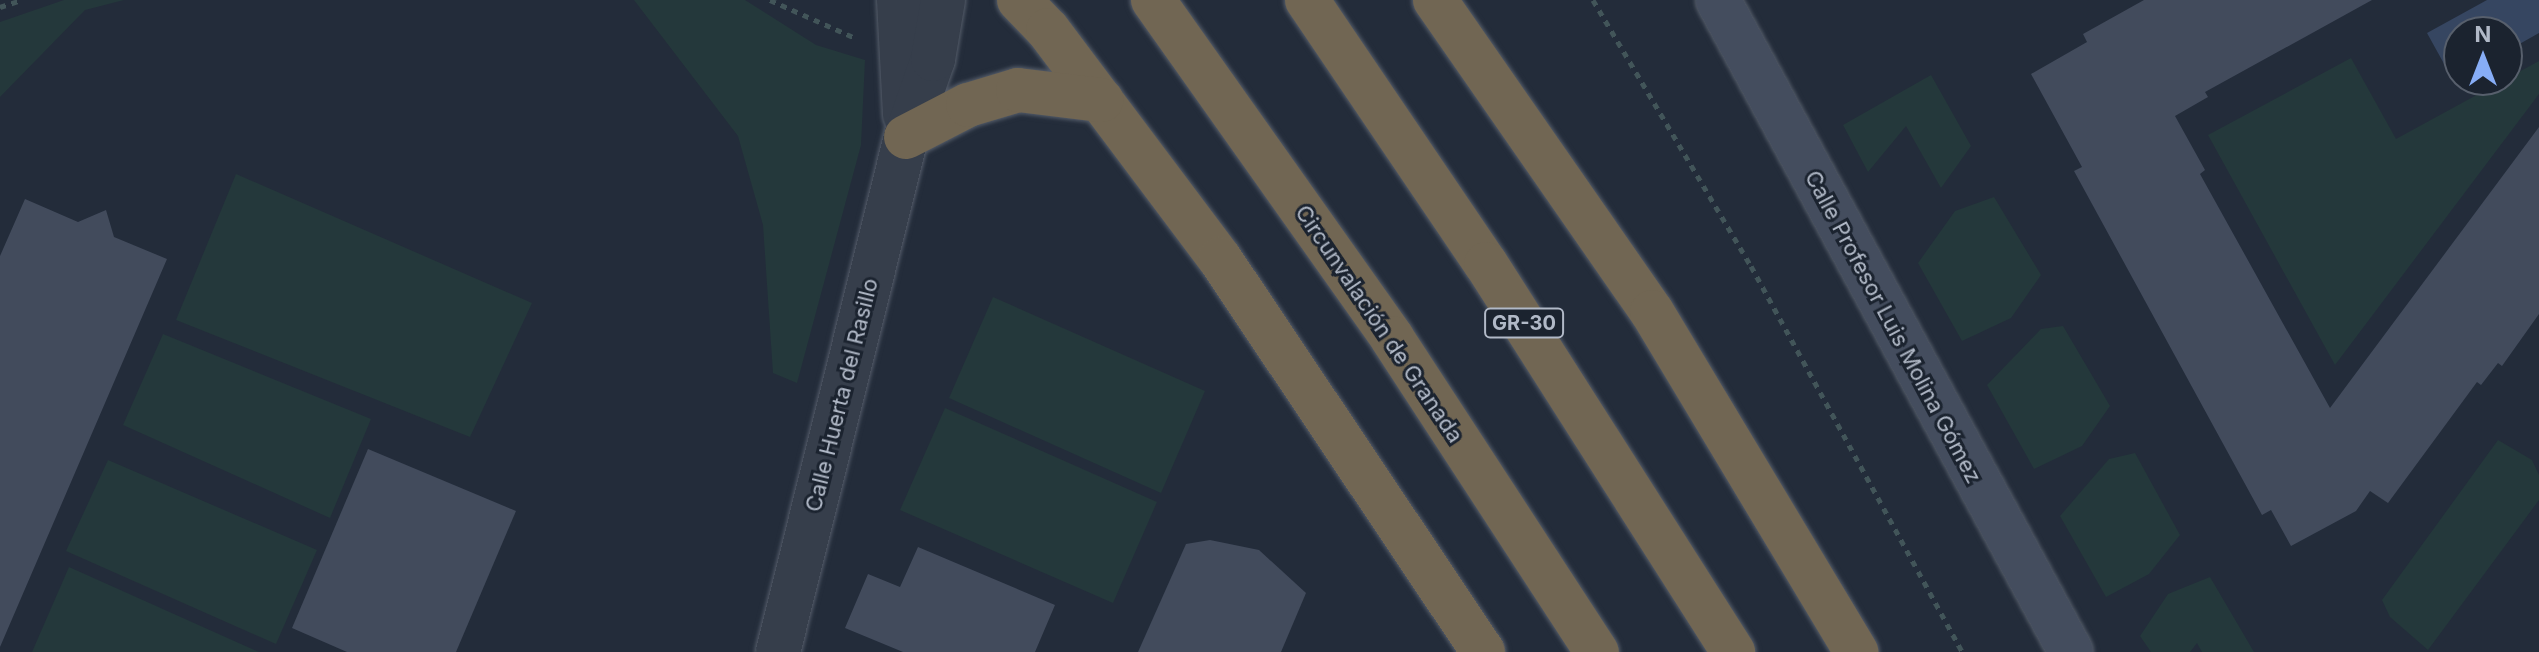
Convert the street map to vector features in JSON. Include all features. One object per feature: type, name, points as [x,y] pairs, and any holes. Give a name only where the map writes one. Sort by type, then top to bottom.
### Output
[{"type":"highway","points":[[1019,0],[1101,100],[1220,259],[1483,652]]},
{"type":"highway","name":"Circunvalación de Granada","points":[[1153,0],[1392,338],[1597,652]]},
{"type":"highway","name":"GR-30","points":[[1307,0],[1486,264],[1733,652]]},
{"type":"highway","points":[[1435,0],[1652,312],[1856,652]]},
{"type":"highway","points":[[906,137],[968,105],[1018,90],[1101,100]]},
{"type":"main road","name":"Calle Profesor Luis Molina Gómez","points":[[1718,0],[2071,652]]},
{"type":"street","name":"Calle Huerta del Rasillo","points":[[899,0],[906,137]]},
{"type":"street","name":"Calle Huerta del Rasillo","points":[[778,652],[906,137],[933,59],[943,0]]},
{"type":"path","points":[[0,7],[21,0]]},
{"type":"path","points":[[1593,0],[1751,266],[1962,652]]},
{"type":"green space","points":[[64,0],[124,0],[85,10],[0,97],[0,22]]},
{"type":"green space","points":[[634,0],[745,0],[816,45],[865,60],[861,145],[797,383],[773,373],[763,225],[738,136]]},
{"type":"green space","points":[[2351,58],[2396,139],[2475,96],[2523,96],[2523,70],[2539,61],[2539,94],[2335,365],[2208,135]]},
{"type":"green space","points":[[1931,75],[1971,146],[1941,188],[1906,126],[1868,172],[1843,125]]},
{"type":"green space","points":[[236,174],[532,303],[470,437],[176,320]]},
{"type":"green space","points":[[1994,197],[2041,275],[2011,318],[1962,341],[1918,263],[1955,211]]},
{"type":"green space","points":[[993,297],[1205,391],[1161,493],[949,398]]},
{"type":"green space","points":[[2063,326],[2110,406],[2082,446],[2034,469],[1987,385],[2041,329]]},
{"type":"green space","points":[[163,334],[371,419],[330,518],[123,425]]},
{"type":"green space","points":[[945,408],[1157,502],[1113,603],[900,510]]},
{"type":"green space","points":[[2498,440],[2532,460],[2539,475],[2539,500],[2428,650],[2390,617],[2382,600]]},
{"type":"green space","points":[[2135,453],[2180,535],[2149,574],[2106,597],[2060,516],[2109,459]]},
{"type":"green space","points":[[108,460],[317,550],[276,644],[66,551]]},
{"type":"green space","points":[[69,567],[259,652],[32,652]]},
{"type":"green space","points":[[2210,577],[2254,652],[2202,652],[2197,643],[2190,652],[2151,652],[2140,636],[2168,594]]},
{"type":"water","points":[[2487,0],[2539,0],[2539,33],[2523,42],[2523,16],[2458,16]]},
{"type":"water","points":[[2443,24],[2443,62],[2427,33]]},
{"type":"building","points":[[2144,0],[2372,0],[2205,92],[2208,97],[2175,116],[2205,170],[2200,174],[2330,408],[2539,127],[2539,314],[2502,366],[2498,363],[2481,385],[2477,382],[2388,503],[2370,491],[2356,511],[2291,546],[2271,510],[2262,515],[2074,171],[2082,167],[2031,74],[2087,42],[2083,34]]},
{"type":"building","points":[[25,199],[78,222],[106,210],[114,237],[167,259],[0,647],[0,256]]},
{"type":"building","points":[[368,449],[516,511],[456,652],[347,652],[292,628]]},
{"type":"building","points":[[1210,540],[1259,550],[1306,593],[1281,652],[1138,652],[1186,544]]},
{"type":"building","points":[[918,547],[1055,605],[1035,652],[903,652],[845,628],[868,574],[900,587]]}]
